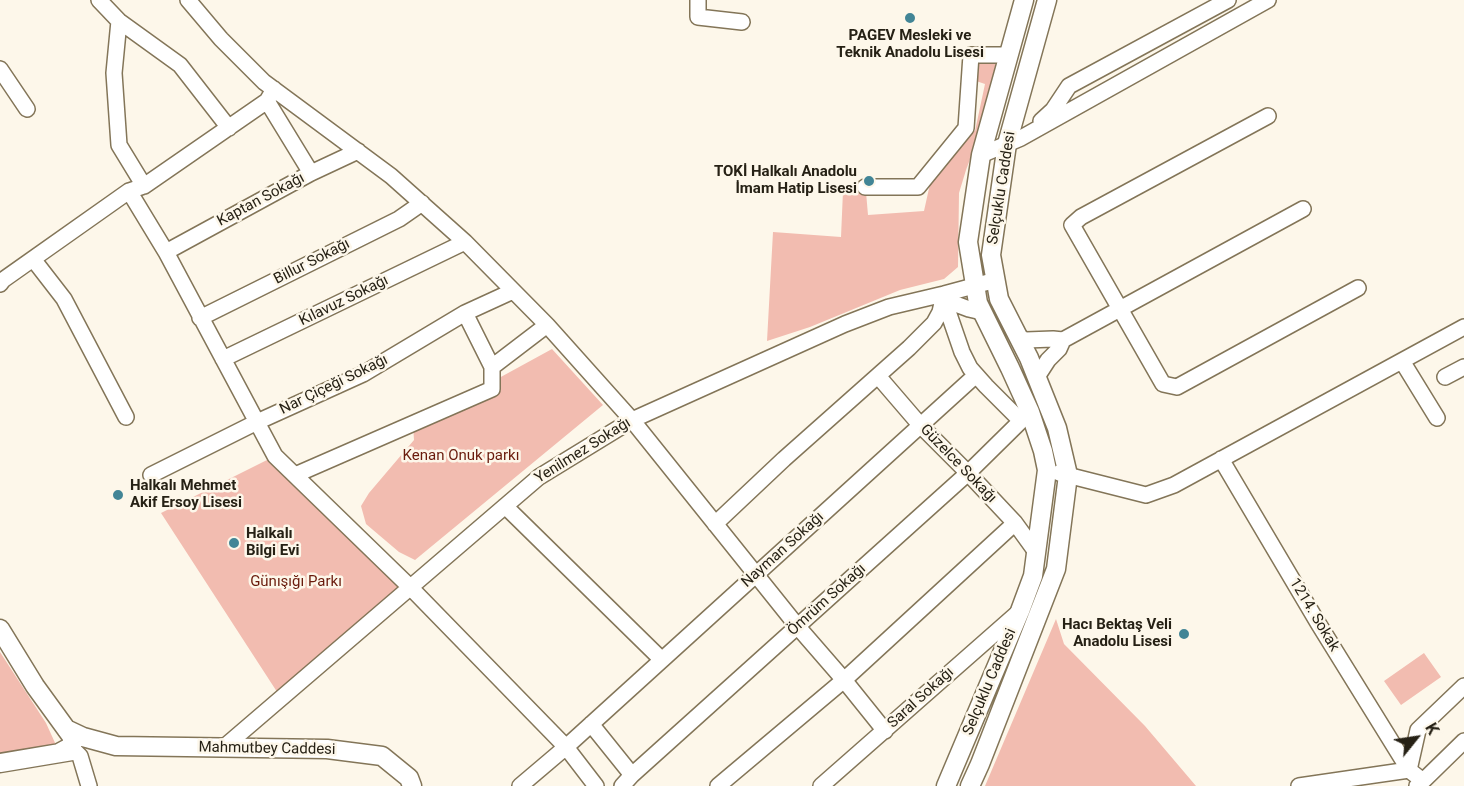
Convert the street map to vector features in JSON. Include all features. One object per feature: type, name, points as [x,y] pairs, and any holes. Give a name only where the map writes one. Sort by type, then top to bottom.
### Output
[{"type":"main road","name":"Selçuklu Caddesi","points":[[946,786],[1033,576],[1047,470],[1043,451],[1025,416],[1010,368],[978,303],[968,242],[981,155],[1024,0]]},
{"type":"main road","name":"Selçuklu Caddesi","points":[[970,786],[1056,569],[1068,475],[1057,428],[1037,377],[999,299],[991,255],[1014,141],[1047,0]]},
{"type":"main road","points":[[0,629],[35,686],[72,737],[72,746],[66,752]]},
{"type":"main road","name":"Mahmutbey Caddesi","points":[[66,729],[100,746]]},
{"type":"main road","name":"Mahmutbey Caddesi","points":[[0,763],[100,746],[327,749],[382,756],[409,778],[412,786]]},
{"type":"street","points":[[99,0],[119,21],[180,65],[229,128]]},
{"type":"street","points":[[188,0],[221,39],[264,82],[311,173]]},
{"type":"street","points":[[698,0],[698,17],[742,22]]},
{"type":"street","points":[[1014,141],[1053,110],[1069,86],[1226,0],[1236,18]]},
{"type":"street","points":[[981,155],[1014,141],[1268,0]]},
{"type":"street","points":[[119,21],[114,73],[119,145],[166,252],[275,456],[410,587],[566,747],[596,786]]},
{"type":"street","points":[[865,187],[918,187],[966,128],[971,56],[1009,55]]},
{"type":"street","points":[[0,69],[27,109]]},
{"type":"street","points":[[0,284],[137,188],[229,128],[270,95]]},
{"type":"street","points":[[270,95],[391,176],[465,242],[547,325],[632,420],[798,627],[885,731]]},
{"type":"street","points":[[1268,116],[1071,225],[1163,384],[1177,387],[1358,288]]},
{"type":"street","name":"Kaptan Sokağı","points":[[166,252],[311,173],[358,152]]},
{"type":"street","name":"Billur Sokağı","points":[[200,318],[399,219],[422,203]]},
{"type":"street","points":[[1019,338],[1063,340],[1303,209]]},
{"type":"street","name":"Kılavuz Sokağı","points":[[223,359],[465,242]]},
{"type":"street","points":[[715,524],[934,323],[940,312],[943,296],[967,272],[970,258]]},
{"type":"street","points":[[33,259],[64,299],[126,417]]},
{"type":"street","name":"Yenilmez Sokağı","points":[[223,748],[539,477],[632,420],[845,324],[889,307],[943,296],[996,280]]},
{"type":"street","name":"Nar Çiçeği Sokağı","points":[[151,475],[256,422],[363,374],[465,313],[513,291]]},
{"type":"street","points":[[943,296],[953,303],[982,312]]},
{"type":"street","points":[[943,296],[962,352],[970,368],[1025,416]]},
{"type":"street","points":[[295,475],[492,389],[492,367],[465,313]]},
{"type":"street","points":[[492,367],[547,325]]},
{"type":"street","points":[[1047,470],[1146,495],[1174,485],[1464,327]]},
{"type":"street","points":[[1037,377],[1048,360],[1059,350],[1063,340]]},
{"type":"street","points":[[1402,361],[1437,418]]},
{"type":"street","points":[[1445,377],[1464,367]]},
{"type":"street","name":"Nayman Sokağı","points":[[520,786],[566,747],[976,375]]},
{"type":"street","name":"Güzelce Sokağı","points":[[878,376],[921,426],[1015,524],[1036,552]]},
{"type":"street","name":"Ömrüm Sokağı","points":[[627,780],[968,473],[1025,416]]},
{"type":"street","name":"1214. Sokak","points":[[1221,459],[1318,623],[1409,770]]},
{"type":"street","points":[[505,506],[661,659]]},
{"type":"street","points":[[718,786],[844,680],[1015,524]]},
{"type":"street","name":"Saral Sokağı","points":[[821,786],[1020,610]]},
{"type":"street","points":[[1409,770],[1418,730],[1464,686]]},
{"type":"street","points":[[591,724],[627,780]]},
{"type":"street","points":[[1409,770],[1420,783],[1464,741]]},
{"type":"street","points":[[88,782],[87,752],[100,746]]},
{"type":"street","points":[[66,752],[80,756],[88,782]]},
{"type":"street","points":[[1299,786],[1409,770]]},
{"type":"green space","points":[[979,61],[996,62],[978,138],[959,193],[958,267],[944,279],[900,290],[810,327],[767,341],[773,232],[841,237],[843,191],[866,192],[868,215],[924,211],[930,184],[968,131],[975,131],[985,84],[973,80]]},
{"type":"green space","name":"Kenan Onuk parkı","points":[[552,349],[603,405],[415,560],[399,552],[366,524],[361,506],[369,493],[414,440],[413,425]]},
{"type":"green space","name":"Günışığı Parkı","points":[[275,456],[410,587],[281,698],[161,513]]},
{"type":"green space","points":[[1056,619],[1064,644],[1145,726],[1196,786],[985,786]]},
{"type":"green space","points":[[0,652],[46,723],[56,745],[48,750],[0,753]]},
{"type":"green space","points":[[1424,653],[1441,677],[1401,705],[1384,681]]},
{"type":"place","name":"PAGEV Mesleki ve Teknik Anadolu Lisesi","points":[[910,18]]},
{"type":"place","name":"TOKİ Halkalı Anadolu İmam Hatip Lisesi","points":[[869,181]]},
{"type":"place","name":"Halkalı Mehmet Akif Ersoy Lisesi","points":[[118,495]]},
{"type":"place","name":"Halkalı Bilgi Evi","points":[[234,543]]},
{"type":"place","name":"Hacı Bektaş Veli Anadolu Lisesi","points":[[1184,634]]}]
